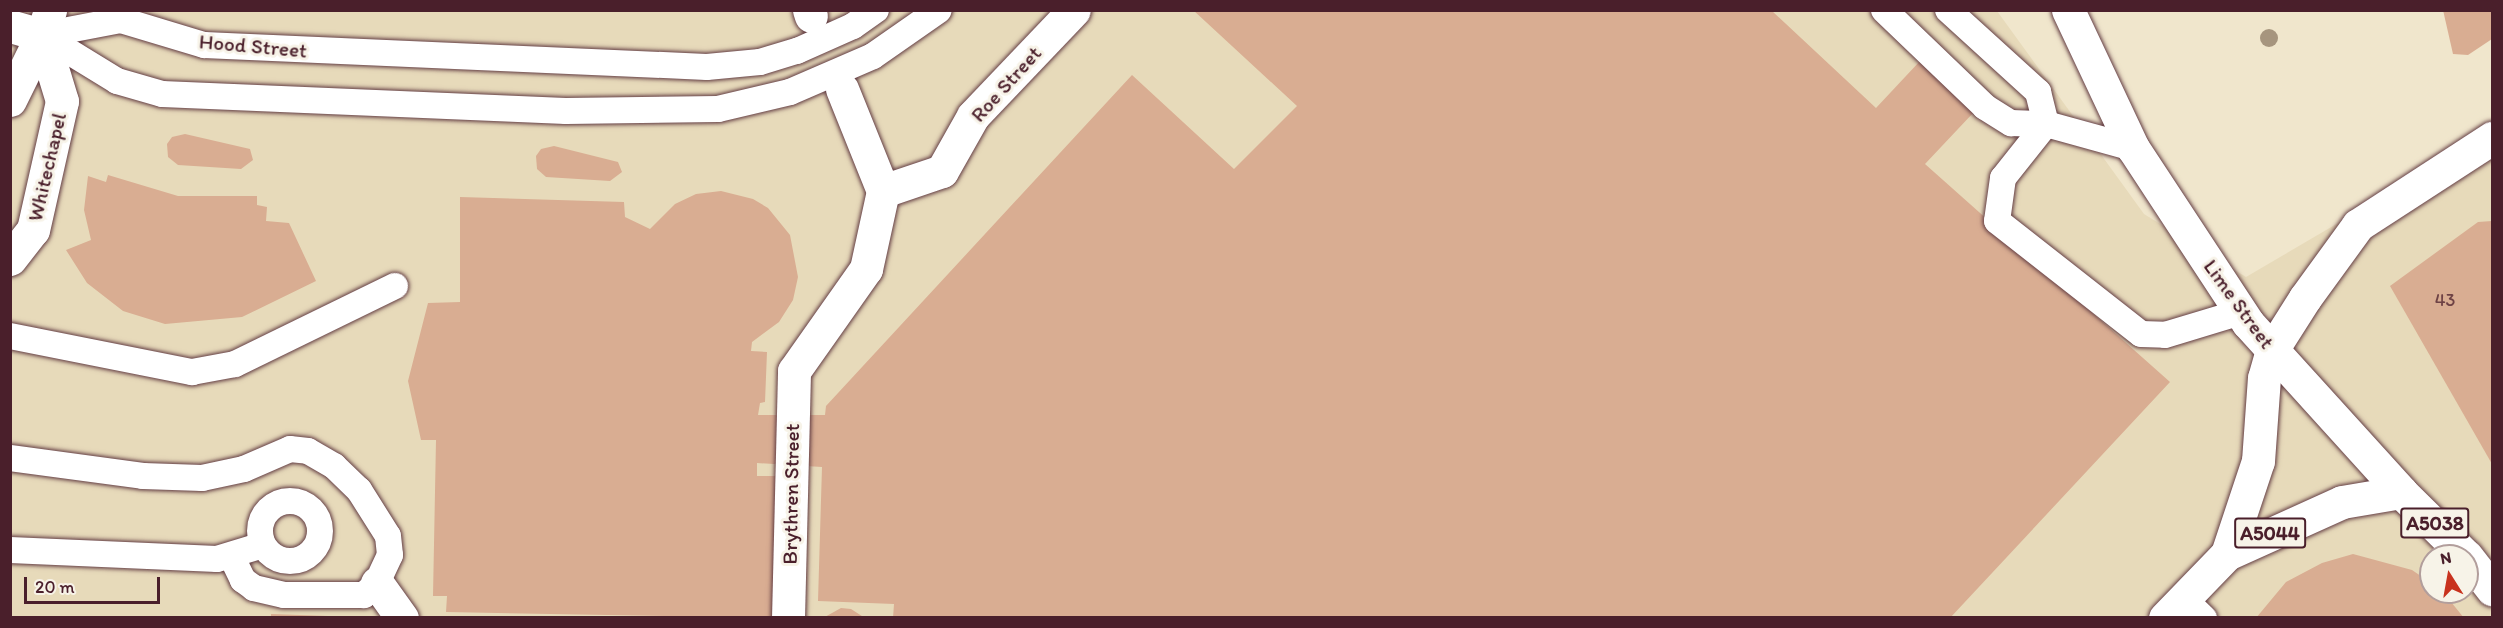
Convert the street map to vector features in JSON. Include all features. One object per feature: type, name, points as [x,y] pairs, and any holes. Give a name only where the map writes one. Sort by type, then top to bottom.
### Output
[{"type":"street","name":"Roe Street","points":[[882,191],[942,171],[973,116],[1074,10]]},
{"type":"street","name":"Lime Street","points":[[2068,10],[2133,148],[2241,312],[2272,350],[2402,492],[2453,544]]},
{"type":"street","points":[[10,26],[46,23],[10,100]]},
{"type":"street","name":"Whitechapel","points":[[10,259],[33,230],[62,101],[46,23]]},
{"type":"street","points":[[842,89],[882,191]]},
{"type":"street","points":[[2272,350],[2305,298],[2358,225],[2493,138]]},
{"type":"street","name":"Brythren Street","points":[[788,618],[794,371],[866,269],[882,191]]},
{"type":"street","name":"A5044","points":[[2184,611],[2227,554],[2258,462],[2264,378],[2272,350]]},
{"type":"street","name":"A5044","points":[[2227,554],[2342,502],[2402,492]]},
{"type":"street","name":"Lime Street","points":[[2479,572],[2493,589]]},
{"type":"street","points":[[377,583],[402,618]]},
{"type":"lane","name":"Hood Street","points":[[46,23],[121,20],[204,45],[707,67],[760,63],[853,26],[876,10]]},
{"type":"lane","points":[[46,23],[117,81],[162,94],[566,111],[718,109],[777,96],[873,56],[939,10]]},
{"type":"lane","points":[[1884,10],[1985,107],[2011,123],[2046,124],[2133,148]]},
{"type":"lane","points":[[1948,10],[2038,92],[2046,124]]},
{"type":"lane","points":[[2046,124],[2004,178],[1997,221],[2141,334],[2165,335],[2241,312]]},
{"type":"lane","points":[[10,336],[192,372],[235,364],[395,286]]},
{"type":"lane","points":[[10,458],[143,476],[202,478],[243,469],[291,449],[308,451],[334,466],[359,490],[388,536],[390,555],[377,583],[364,595],[284,595],[249,584],[232,557]]},
{"type":"lane","points":[[10,550],[232,557],[263,545]]},
{"type":"shaded area","points":[[10,11],[1997,11],[2144,214],[2246,277],[2492,133],[2492,617],[11,617]]},
{"type":"building","points":[[1193,10],[1771,10],[1876,108],[1920,61],[1974,112],[1925,164],[2170,382],[1950,618],[893,618],[894,604],[818,601],[822,467],[757,463],[757,476],[776,476],[773,618],[446,612],[447,596],[433,596],[436,440],[421,440],[408,381],[428,303],[460,302],[460,197],[624,202],[625,217],[650,229],[675,204],[696,194],[721,191],[753,199],[768,208],[790,235],[798,277],[793,300],[779,322],[752,342],[751,351],[767,352],[765,402],[760,403],[758,415],[825,415],[826,406],[1132,75],[1234,169],[1297,106]]},
{"type":"building","points":[[2443,10],[2492,10],[2492,39],[2468,55],[2453,54]]},
{"type":"building","points":[[185,134],[250,149],[253,160],[241,169],[178,165],[168,157],[167,144],[172,137]]},
{"type":"building","points":[[554,146],[618,162],[622,172],[610,181],[546,177],[537,169],[536,156],[541,149]]},
{"type":"building","points":[[108,175],[178,196],[257,196],[257,205],[267,207],[266,221],[289,223],[316,281],[242,317],[165,324],[123,311],[87,283],[66,250],[91,240],[84,210],[88,176],[106,182]]},
{"type":"building","points":[[2492,221],[2492,464],[2390,286],[2478,222]]},
{"type":"building","points":[[2353,554],[2412,570],[2419,575],[2419,604],[2453,604],[2464,618],[2256,618],[2286,582],[2322,563]]},
{"type":"building","points":[[841,608],[851,609],[865,618],[823,618]]},
{"type":"building","points":[[271,614],[328,616],[328,618],[271,618]]}]
